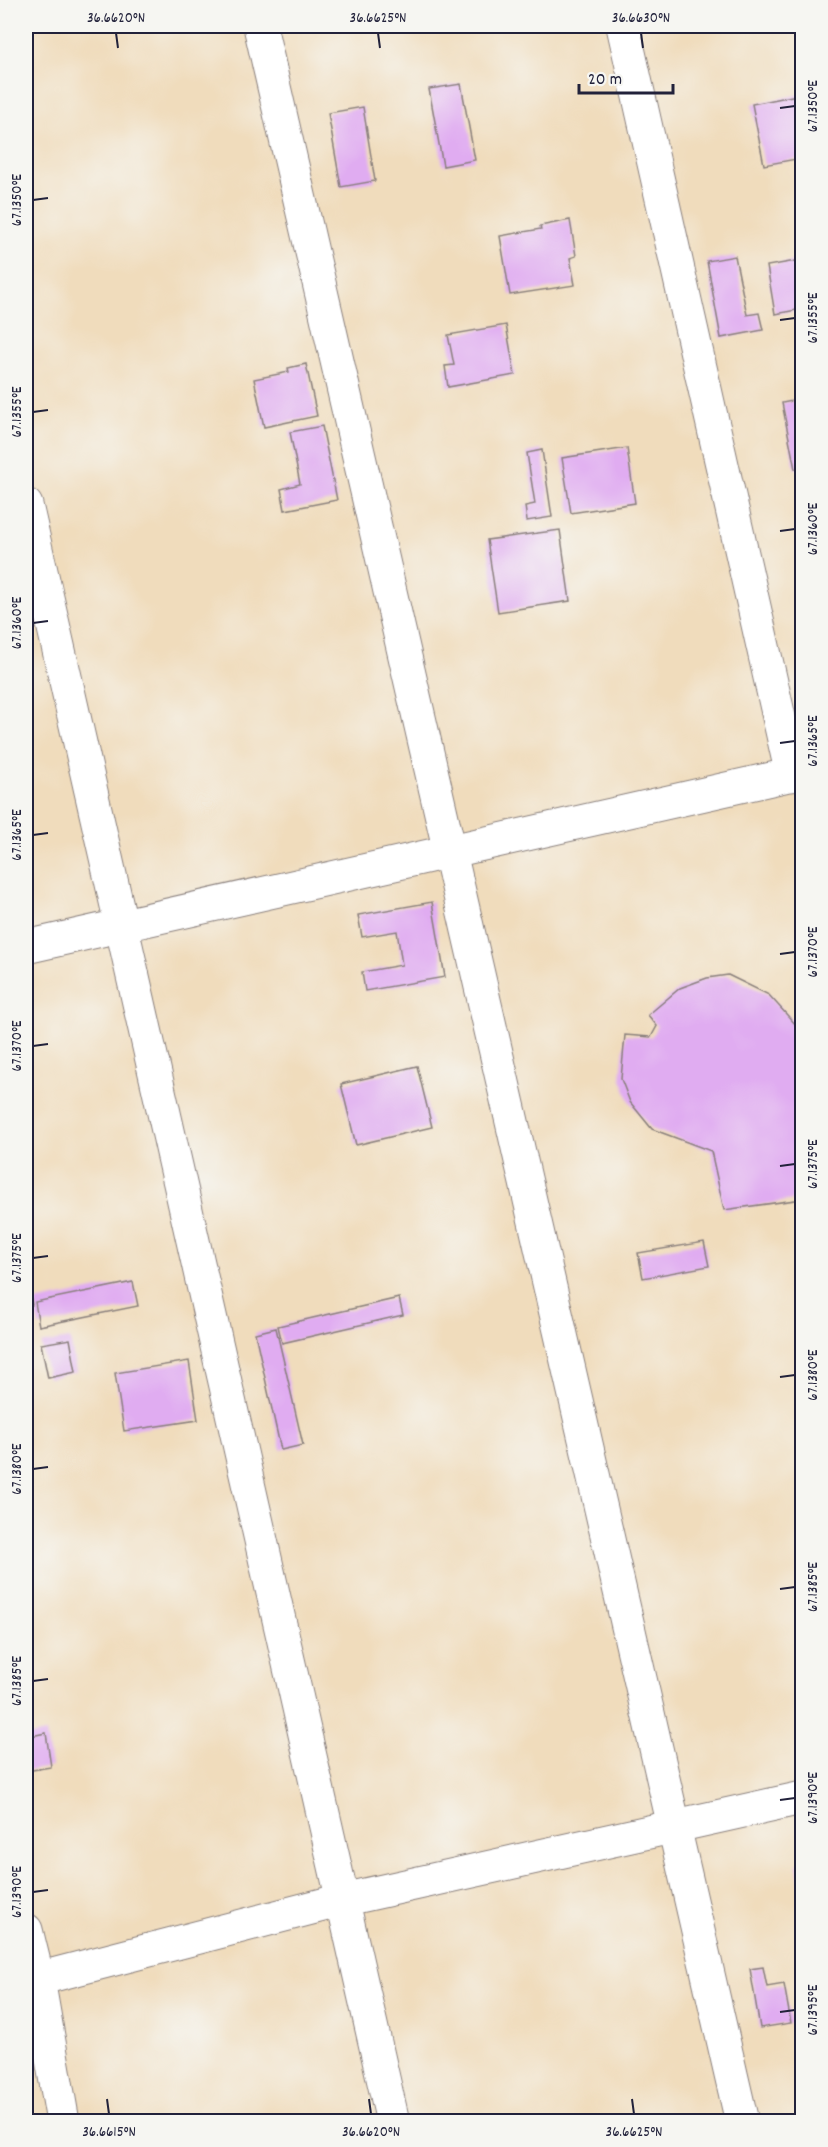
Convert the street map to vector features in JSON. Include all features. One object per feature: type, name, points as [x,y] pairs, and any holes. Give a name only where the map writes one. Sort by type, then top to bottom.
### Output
[{"type":"street","points":[[260,26],[742,2121]]},
{"type":"street","points":[[26,947],[797,774],[623,26]]},
{"type":"street","points":[[26,505],[393,2121]]},
{"type":"street","points":[[32,1981],[342,1900],[802,1798]]},
{"type":"street","points":[[26,1930],[32,1981],[63,2121]]},
{"type":"building","points":[[461,84],[475,160],[443,166],[429,89]]},
{"type":"building","points":[[802,94],[802,158],[764,165],[752,104]]},
{"type":"building","points":[[363,107],[375,181],[341,187],[328,113]]},
{"type":"building","points":[[570,220],[576,256],[570,258],[575,285],[510,295],[500,236],[541,229],[540,226]]},
{"type":"building","points":[[735,256],[747,315],[759,313],[763,330],[721,338],[707,261]]},
{"type":"building","points":[[802,260],[802,309],[775,314],[767,266]]},
{"type":"building","points":[[506,325],[515,375],[448,387],[445,366],[454,365],[448,335]]},
{"type":"building","points":[[306,364],[317,416],[264,427],[254,379],[289,372],[288,368]]},
{"type":"building","points":[[802,399],[802,467],[795,469],[782,403]]},
{"type":"building","points":[[322,426],[337,500],[285,510],[281,489],[300,484],[290,432]]},
{"type":"building","points":[[627,448],[635,503],[571,513],[562,458]]},
{"type":"building","points":[[542,450],[552,517],[527,521],[525,506],[535,504],[527,453]]},
{"type":"building","points":[[560,530],[570,601],[498,612],[487,540]]},
{"type":"building","points":[[432,902],[445,977],[365,991],[362,972],[402,965],[397,931],[362,937],[358,915]]},
{"type":"building","points":[[728,975],[769,995],[797,1026],[802,1038],[802,1199],[724,1210],[711,1151],[652,1129],[630,1102],[621,1079],[625,1035],[651,1037],[657,1026],[648,1015],[680,988],[707,978]]},
{"type":"building","points":[[417,1066],[432,1127],[356,1145],[341,1084]]},
{"type":"building","points":[[704,1242],[709,1266],[643,1278],[638,1253]]},
{"type":"building","points":[[26,1271],[32,1305],[26,1306]]},
{"type":"building","points":[[133,1282],[138,1306],[39,1326],[35,1302]]},
{"type":"building","points":[[399,1298],[403,1315],[282,1343],[278,1326]]},
{"type":"building","points":[[276,1328],[303,1445],[281,1450],[255,1333]]},
{"type":"building","points":[[70,1339],[76,1372],[48,1378],[41,1344]]},
{"type":"building","points":[[189,1361],[198,1420],[124,1431],[115,1373]]},
{"type":"building","points":[[46,1733],[51,1767],[26,1771],[26,1737]]},
{"type":"building","points":[[802,1863],[802,1887],[801,1887],[797,1864]]},
{"type":"building","points":[[763,1967],[767,1987],[784,1984],[791,2023],[760,2028],[750,1969]]}]
